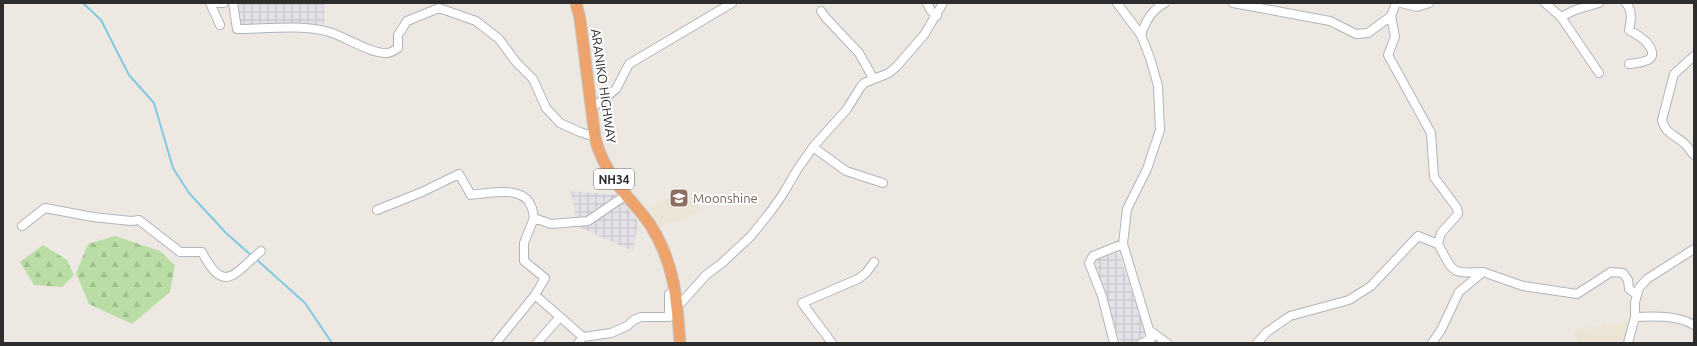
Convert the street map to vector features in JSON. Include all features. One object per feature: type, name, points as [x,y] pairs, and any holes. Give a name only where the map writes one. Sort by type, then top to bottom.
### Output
[{"type":"highway","name":"ARANIKO HIGHWAY","points":[[576,3],[580,19],[591,109],[599,154],[607,169],[626,196],[640,210],[656,235],[666,256],[678,304],[680,343]]},
{"type":"street","points":[[210,3],[220,25]]},
{"type":"street","points":[[216,3],[224,3]]},
{"type":"street","points":[[233,3],[237,29],[310,28],[330,32],[356,42],[371,50],[387,53],[398,48],[398,35],[407,21],[438,8],[476,21],[499,39],[516,62],[533,79],[546,108],[560,124],[595,137]]},
{"type":"street","points":[[591,109],[616,89],[629,64],[732,3]]},
{"type":"street","points":[[927,3],[931,11],[936,16]]},
{"type":"street","points":[[678,304],[682,302],[706,275],[722,263],[751,236],[783,194],[797,170],[814,147],[847,109],[864,83],[873,78],[889,73],[897,66],[924,35],[943,3]]},
{"type":"street","points":[[1117,3],[1141,35],[1150,58],[1158,86],[1160,130],[1147,169],[1127,210],[1123,244],[1151,339],[1142,343]]},
{"type":"street","points":[[1141,35],[1144,26],[1153,12],[1165,3]]},
{"type":"street","points":[[1233,3],[1330,21],[1356,34],[1368,33],[1392,16]]},
{"type":"street","points":[[1396,3],[1392,16],[1395,37],[1388,55],[1431,133],[1434,177],[1457,208],[1458,214],[1441,233],[1438,244]]},
{"type":"street","points":[[1401,3],[1417,7],[1429,3]]},
{"type":"street","points":[[1545,3],[1561,17],[1599,73]]},
{"type":"street","points":[[1561,17],[1575,10],[1599,3]]},
{"type":"street","points":[[1626,3],[1632,18],[1629,30],[1639,35],[1649,44],[1653,52],[1652,56],[1647,61],[1629,64]]},
{"type":"street","points":[[821,11],[859,53],[873,78]]},
{"type":"street","points":[[1694,56],[1674,74],[1662,120],[1663,127],[1685,144],[1694,155]]},
{"type":"street","points":[[814,147],[846,171],[884,183]]},
{"type":"street","points":[[377,210],[422,192],[459,174],[471,195],[515,192],[525,197],[531,205],[534,218],[524,243],[524,261],[544,278],[535,295],[496,343]]},
{"type":"street","points":[[534,218],[551,224],[588,221],[626,196]]},
{"type":"street","points":[[22,226],[45,208],[131,222],[140,220],[180,252],[202,252],[214,272],[222,277],[231,277],[238,273],[261,251]]},
{"type":"street","points":[[1257,343],[1267,332],[1290,316],[1349,300],[1370,286],[1418,236],[1438,244],[1452,268],[1457,272],[1483,272],[1523,286],[1578,294],[1611,272],[1623,273],[1628,280],[1629,289],[1636,294]]},
{"type":"street","points":[[1114,343],[1102,296],[1089,263],[1093,256],[1123,244]]},
{"type":"street","points":[[1628,343],[1635,317],[1636,294],[1639,288],[1647,279],[1694,249]]},
{"type":"street","points":[[832,343],[802,304],[803,302],[858,279],[866,273],[874,262]]},
{"type":"street","points":[[1432,343],[1441,330],[1459,292],[1483,272]]},
{"type":"street","points":[[535,295],[560,317],[580,340],[611,333],[627,326],[634,320],[641,317],[669,317],[669,294],[676,292]]},
{"type":"street","points":[[1635,317],[1657,315],[1688,322],[1694,325]]},
{"type":"street","points":[[537,343],[560,317]]},
{"type":"street","points":[[1149,330],[1167,343]]},
{"type":"shaded area","points":[[239,3],[324,3],[324,24],[239,25]]},
{"type":"shaded area","name":"Moonshine","points":[[684,187],[700,210],[677,224],[671,220],[660,227],[650,209]]},
{"type":"shaded area","points":[[571,191],[618,195],[638,222],[633,251],[577,226]]},
{"type":"shaded area","points":[[1114,251],[1120,257],[1145,332],[1142,339],[1134,343],[1125,343],[1119,339],[1095,263],[1099,256]]},
{"type":"shaded area","points":[[1630,321],[1624,341],[1618,343],[1579,343],[1573,332],[1587,325],[1589,330],[1606,322],[1608,327]]},
{"type":"green space","points":[[115,236],[160,251],[175,265],[170,292],[132,324],[89,304],[76,273],[88,244]]},
{"type":"green space","points":[[43,245],[67,260],[74,275],[62,287],[34,285],[20,262]]},
{"type":"waterway","points":[[83,3],[101,20],[129,75],[154,103],[173,168],[189,193],[226,233],[252,256]]},
{"type":"waterway","points":[[256,259],[305,303],[332,343]]},
{"type":"place","name":"Moonshine","points":[[679,198]]}]
